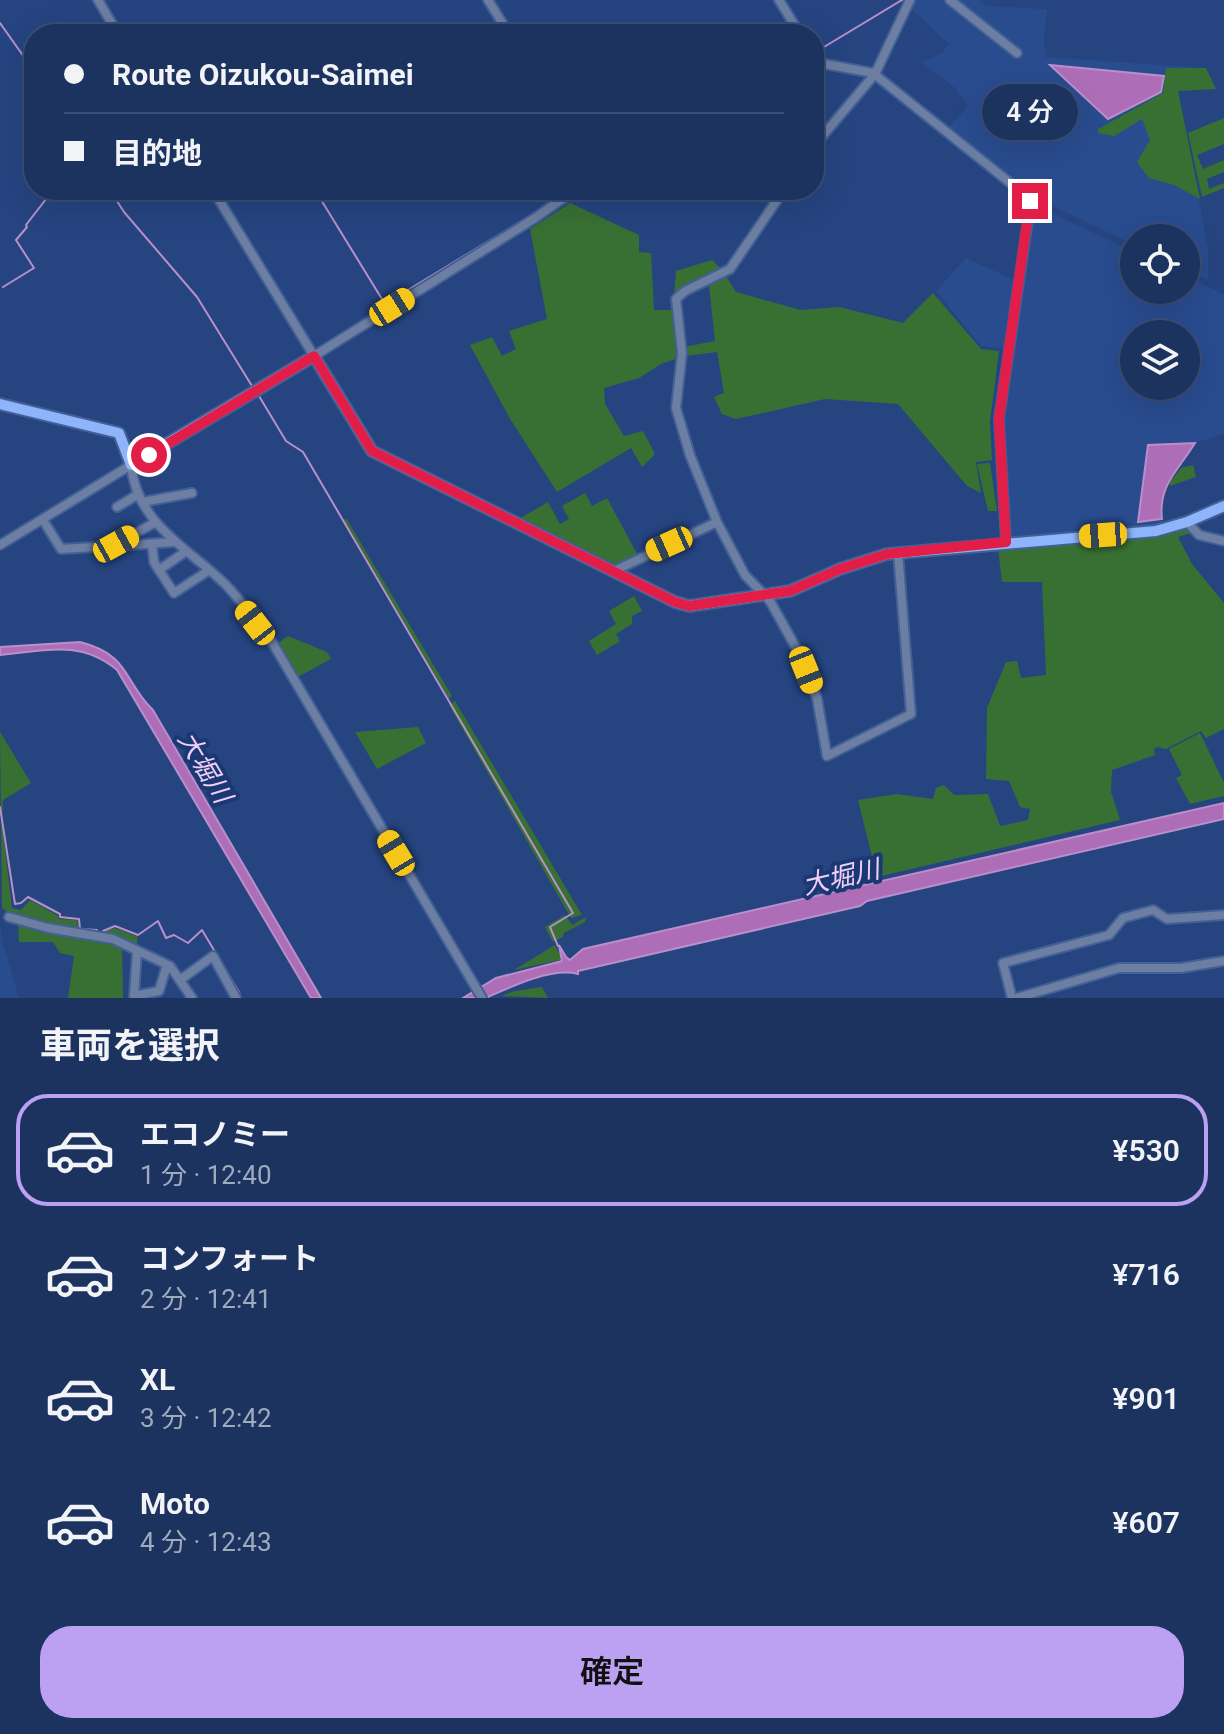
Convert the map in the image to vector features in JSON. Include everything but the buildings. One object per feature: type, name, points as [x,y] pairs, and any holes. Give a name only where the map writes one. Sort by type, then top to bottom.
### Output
[{"type":"main road","points":[[0,404],[119,433],[131,465],[314,356],[372,451],[675,602],[689,606],[790,591],[840,569],[887,554],[1156,531],[1224,506]]},
{"type":"street","points":[[98,0],[112,24]]},
{"type":"street","points":[[488,0],[503,24]]},
{"type":"street","points":[[779,0],[794,24]]},
{"type":"street","points":[[824,134],[875,74],[910,0]]},
{"type":"street","points":[[950,0],[1017,53]]},
{"type":"street","points":[[824,62],[875,74],[1030,199],[999,419],[1006,542]]},
{"type":"street","points":[[219,200],[314,356],[561,200]]},
{"type":"street","points":[[777,200],[730,269],[685,291],[676,299],[682,353],[676,408],[690,455],[717,522],[745,575],[770,601],[800,655],[817,698],[827,756],[911,714],[898,553]]},
{"type":"street","points":[[0,545],[131,465],[140,499],[156,522],[174,542],[227,587],[269,637],[482,998]]},
{"type":"street","points":[[117,507],[140,499],[192,493]]},
{"type":"street","points":[[43,520],[61,549],[174,542]]},
{"type":"street","points":[[112,546],[156,522]]},
{"type":"street","points":[[614,571],[717,522]]},
{"type":"street","points":[[1187,522],[1199,535],[1224,541]]},
{"type":"street","points":[[152,544],[154,562],[174,593],[208,571]]},
{"type":"street","points":[[159,570],[185,552]]},
{"type":"street","points":[[1224,915],[1167,919],[1153,910],[1123,918],[1109,935],[1003,963],[1015,998],[1119,968],[1181,968],[1224,961]]},
{"type":"street","points":[[9,917],[48,928],[107,937],[167,965],[192,998]]},
{"type":"street","points":[[137,952],[134,996],[159,991],[167,965]]},
{"type":"street","points":[[180,980],[213,956],[236,998]]},
{"type":"shaded area","points":[[915,0],[980,0],[987,6],[1047,9],[1046,57],[1206,68],[1216,89],[1178,91],[1208,248],[1208,280],[1200,276],[1200,224],[1120,224],[1120,238],[1036,198],[948,128],[968,106],[955,88],[920,62],[941,54],[949,44],[909,7]]},
{"type":"shaded area","points":[[1050,65],[1164,76],[1161,92],[1108,119]]},
{"type":"shaded area","points":[[1045,210],[1120,245],[1120,304],[1200,304],[1200,283],[1224,295],[1224,434],[1195,443],[1168,483],[1160,501],[1163,526],[1013,538],[1009,535],[1003,409],[1035,213]]},
{"type":"shaded area","points":[[966,258],[1014,280],[1003,348],[981,346],[936,291]]},
{"type":"shaded area","points":[[1195,443],[1166,487],[1162,519],[1138,522],[1148,445]]},
{"type":"shaded area","points":[[80,642],[97,647],[118,662],[153,710],[321,998],[311,998],[117,670],[89,654],[61,649],[0,655],[0,647]]},
{"type":"shaded area","points":[[1224,803],[1224,819],[867,901],[860,906],[578,971],[578,974],[556,973],[519,983],[488,997],[463,998],[496,978],[562,961],[559,945],[570,960],[583,949]]},
{"type":"shaded area","points":[[0,926],[3,943],[19,998],[0,998]]},
{"type":"green space","points":[[1166,68],[1206,68],[1216,89],[1178,91],[1200,199],[1174,185],[1149,178],[1137,162],[1150,140],[1142,119],[1114,136],[1098,133],[1098,129],[1163,93]]},
{"type":"green space","points":[[1224,118],[1224,144],[1197,155],[1203,169],[1224,160],[1224,172],[1207,179],[1209,189],[1224,183],[1224,188],[1202,197],[1188,133]]},
{"type":"green space","points":[[570,203],[639,235],[639,252],[651,253],[654,310],[672,310],[678,358],[661,364],[639,378],[604,388],[605,404],[624,436],[643,431],[655,454],[642,467],[631,448],[557,492],[509,417],[470,345],[492,337],[502,356],[516,349],[509,331],[547,319],[530,229]]},
{"type":"green space","points":[[712,260],[720,268],[716,275],[720,279],[726,276],[736,292],[801,310],[839,307],[903,323],[933,293],[981,349],[999,351],[990,422],[992,460],[976,462],[981,493],[967,486],[898,404],[825,399],[736,419],[722,414],[714,397],[724,393],[717,352],[685,356],[684,347],[715,341],[709,285],[705,281],[684,287],[674,295],[676,271]]},
{"type":"green space","points":[[990,463],[997,511],[988,511],[977,464]]},
{"type":"green space","points":[[1193,465],[1196,477],[1170,486],[1181,468]]},
{"type":"green space","points":[[585,493],[592,506],[607,498],[637,554],[613,567],[517,520],[548,502],[560,524],[569,519],[562,506]]},
{"type":"green space","points":[[346,518],[452,696],[449,699],[344,520]]},
{"type":"green space","points":[[1183,528],[1191,533],[1178,537],[1192,564],[1224,603],[1224,729],[1206,738],[1201,731],[1166,749],[1157,747],[1154,749],[1155,755],[1112,770],[1111,792],[1120,820],[877,877],[858,800],[896,794],[933,799],[936,788],[944,785],[954,795],[988,794],[1000,826],[1028,820],[1030,809],[1020,807],[1009,781],[986,779],[987,708],[1006,662],[1017,661],[1021,678],[1046,675],[1042,582],[1002,582],[998,548],[1166,533]]},
{"type":"green space","points":[[634,596],[642,611],[632,616],[632,624],[616,634],[620,641],[597,655],[589,641],[616,624],[609,611]]},
{"type":"green space","points":[[288,636],[327,652],[331,659],[296,678],[277,644]]},
{"type":"green space","points":[[455,701],[582,915],[571,918],[449,705]]},
{"type":"green space","points":[[418,727],[426,743],[377,769],[355,732]]},
{"type":"green space","points":[[0,732],[31,783],[3,800],[2,824],[12,908],[21,910],[30,900],[59,919],[77,920],[79,930],[102,932],[115,928],[138,937],[136,947],[122,942],[123,998],[68,998],[74,956],[60,953],[53,942],[19,942],[18,921],[2,908]]},
{"type":"green space","points":[[1200,733],[1224,783],[1224,796],[1190,804],[1176,778],[1182,775],[1169,749]]},
{"type":"green space","points":[[565,915],[572,925],[586,917],[585,922],[553,942],[545,927]]},
{"type":"green space","points":[[555,945],[562,958],[560,960],[514,970]]},
{"type":"green space","points":[[542,987],[548,998],[501,996],[515,991]]},
{"type":"waterway","points":[[824,47],[902,0]]},
{"type":"waterway","points":[[0,23],[24,57]]},
{"type":"waterway","points":[[3,287],[34,268],[16,240],[45,200]]},
{"type":"waterway","points":[[116,200],[197,297],[252,386]]},
{"type":"waterway","points":[[321,200],[385,304],[543,208]]},
{"type":"waterway","points":[[548,204],[553,200]]},
{"type":"waterway","points":[[259,396],[286,441],[303,452],[573,913],[550,927],[558,946]]},
{"type":"waterway","points":[[0,807],[15,904],[28,897],[60,914],[60,917],[79,919],[80,929],[97,930]]},
{"type":"waterway","points":[[103,931],[115,926],[138,935],[158,921],[166,938],[174,935],[188,943],[202,930],[240,998]]},
{"type":"route","points":[[149,455],[314,356],[372,451],[675,602],[689,606],[790,591],[840,569],[887,554],[1006,542],[999,419],[1030,201]]},
{"type":"water label","name":"大堀川","points":[[205,767]]},
{"type":"water label","name":"大堀川","points":[[841,877]]}]
